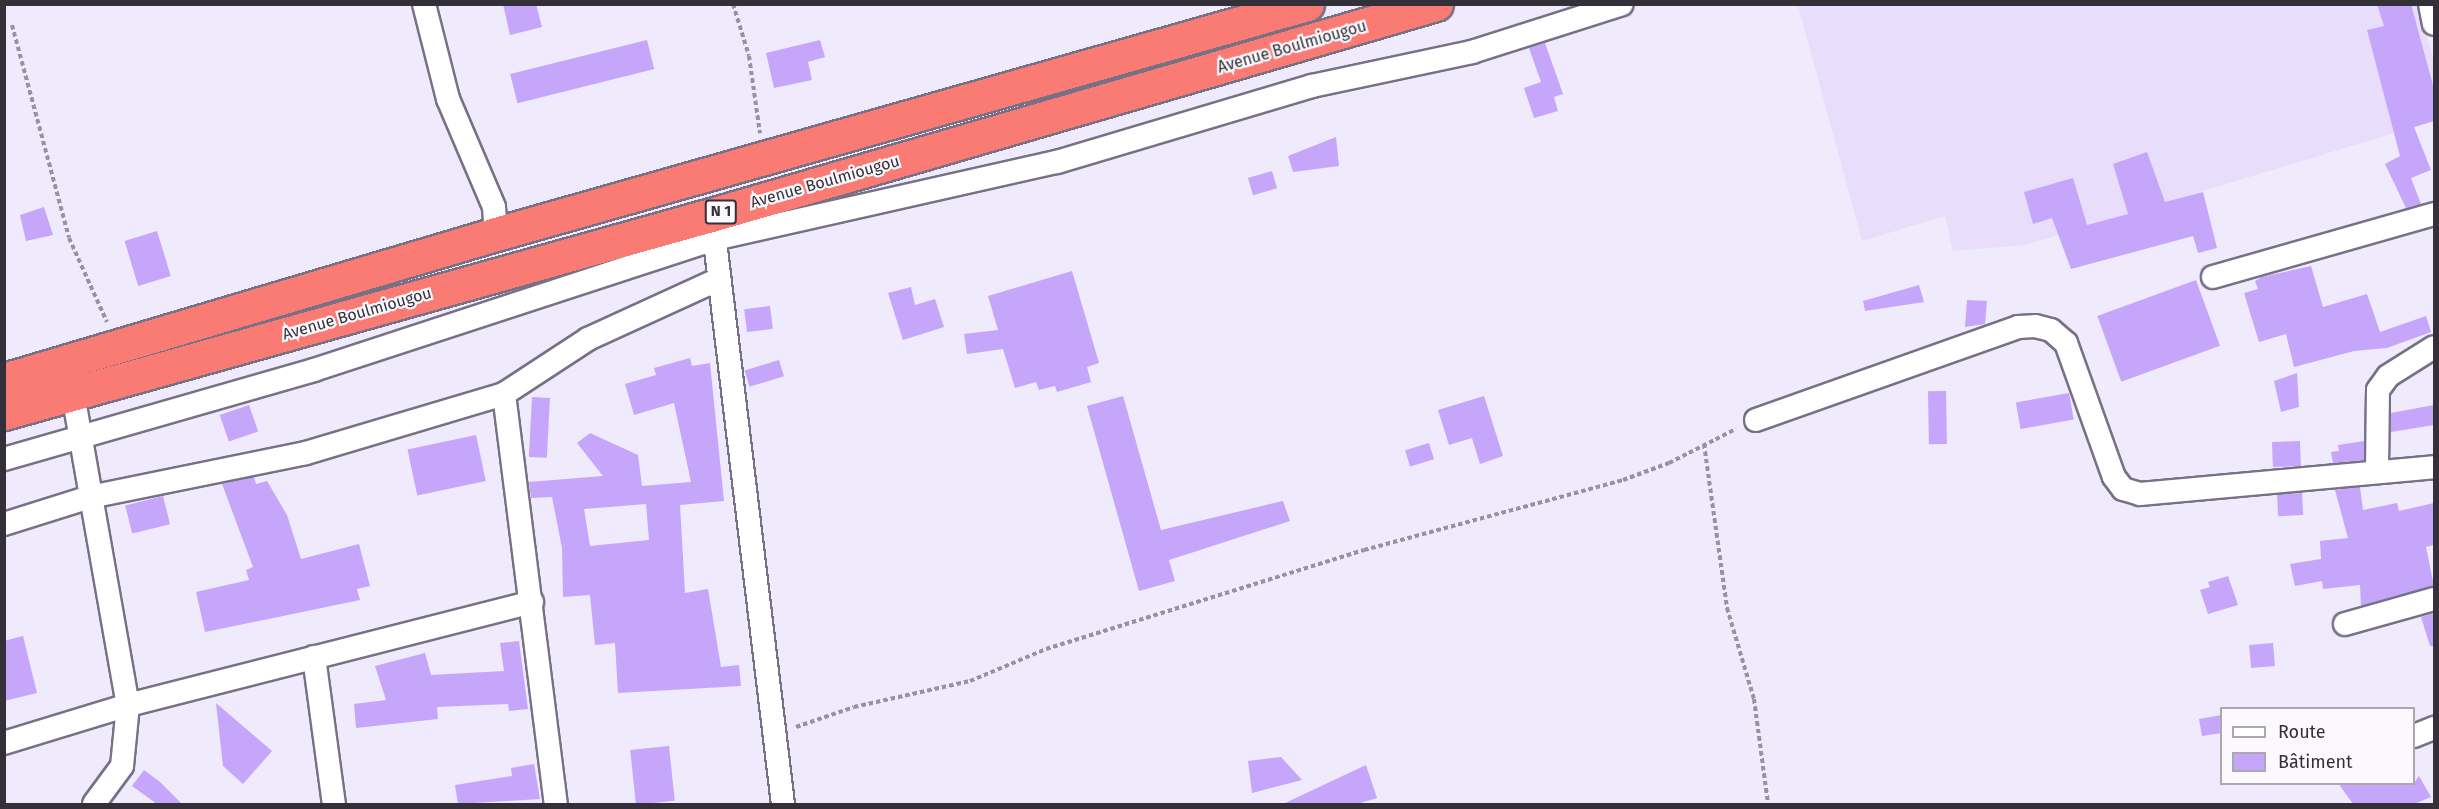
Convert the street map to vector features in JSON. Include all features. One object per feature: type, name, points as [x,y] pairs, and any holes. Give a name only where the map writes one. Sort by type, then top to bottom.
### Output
[{"type":"highway","name":"N 1","points":[[4,380],[496,234],[764,160],[1307,4]]},
{"type":"highway","name":"Avenue Boulmiougou","points":[[4,413],[713,227],[1436,4]]},
{"type":"street","points":[[424,4],[448,99],[494,207],[496,234]]},
{"type":"street","points":[[4,459],[314,370],[713,227],[1057,162],[1312,86],[1472,52],[1622,4]]},
{"type":"street","points":[[2430,4],[2434,24]]},
{"type":"street","points":[[2213,277],[2434,214]]},
{"type":"street","points":[[713,227],[783,804]]},
{"type":"street","points":[[4,524],[90,497],[306,453],[504,394],[588,339],[719,279]]},
{"type":"street","points":[[1756,420],[2018,327],[2035,326],[2051,330],[2066,343],[2114,477],[2123,489],[2140,494],[2434,467]]},
{"type":"street","points":[[2377,471],[2378,390],[2388,376],[2434,347]]},
{"type":"street","points":[[73,394],[128,705],[122,766],[94,804]]},
{"type":"street","points":[[504,394],[556,804]]},
{"type":"street","points":[[2345,624],[2434,599]]},
{"type":"street","points":[[4,743],[128,705],[532,602]]},
{"type":"street","points":[[314,657],[334,804]]},
{"type":"street","points":[[2415,735],[2434,728]]},
{"type":"path","points":[[602,4],[621,4]]},
{"type":"path","points":[[733,4],[749,56],[764,160]]},
{"type":"path","points":[[12,25],[69,237],[118,348]]},
{"type":"path","points":[[775,738],[815,718],[970,681],[1057,645],[1364,550],[1633,477],[1756,420]]},
{"type":"path","points":[[1704,444],[1726,608],[1754,699],[1768,804]]},
{"type":"shaded area","points":[[1798,5],[2418,5],[2434,62],[2434,121],[2025,245],[1953,251],[1945,216],[1862,241]]},
{"type":"building","points":[[503,4],[536,4],[542,27],[510,35]]},
{"type":"building","points":[[2377,4],[2411,4],[2434,89],[2434,121],[2414,127],[2431,170],[2411,178],[2421,204],[2406,208],[2385,164],[2400,156],[2367,30],[2384,26]]},
{"type":"building","points":[[647,40],[654,69],[517,103],[510,74]]},
{"type":"building","points":[[820,40],[825,57],[808,62],[812,80],[774,88],[766,53]]},
{"type":"building","points":[[1545,43],[1563,94],[1554,97],[1558,111],[1534,118],[1524,88],[1541,82],[1529,48]]},
{"type":"building","points":[[1336,137],[1339,166],[1293,172],[1288,156]]},
{"type":"building","points":[[2147,152],[2165,202],[2203,192],[2217,248],[2198,253],[2193,236],[2071,269],[2052,218],[2033,224],[2024,192],[2073,178],[2087,225],[2128,214],[2113,164]]},
{"type":"building","points":[[1272,171],[1277,188],[1253,195],[1248,178]]},
{"type":"building","points":[[44,207],[53,235],[26,241],[20,215]]},
{"type":"building","points":[[157,231],[171,276],[138,286],[124,241]]},
{"type":"building","points":[[2311,266],[2323,307],[2367,294],[2380,332],[2426,316],[2431,332],[2387,348],[2354,351],[2294,367],[2286,334],[2259,342],[2244,293],[2258,289],[2255,281],[2262,277]]},
{"type":"building","points":[[1072,271],[1099,363],[1087,367],[1091,382],[1057,392],[1055,386],[1039,390],[1036,382],[1015,388],[1003,349],[967,354],[964,334],[998,330],[988,296]]},
{"type":"building","points":[[2196,280],[2220,346],[2121,382],[2097,316]]},
{"type":"building","points":[[1919,285],[1924,302],[1865,311],[1863,301]]},
{"type":"building","points":[[911,287],[915,305],[935,299],[944,327],[903,340],[888,293]]},
{"type":"building","points":[[1967,300],[1987,301],[1985,324],[1965,327]]},
{"type":"building","points":[[770,306],[773,329],[747,332],[744,309]]},
{"type":"building","points":[[690,358],[692,366],[710,363],[724,501],[680,505],[685,593],[708,589],[721,667],[739,665],[741,686],[618,693],[615,643],[595,645],[590,595],[563,597],[562,548],[552,497],[531,498],[529,482],[603,476],[577,443],[590,433],[638,455],[642,486],[691,482],[674,403],[634,415],[625,384],[656,375],[654,368]],"holes":[[[646,504],[649,540],[590,546],[584,509]]]},
{"type":"building","points":[[779,360],[784,376],[750,387],[745,371]]},
{"type":"building","points":[[2297,373],[2299,407],[2281,412],[2274,381]]},
{"type":"building","points":[[1928,391],[1946,391],[1947,444],[1929,444]]},
{"type":"building","points":[[2069,393],[2074,420],[2021,429],[2016,402]]},
{"type":"building","points":[[1123,396],[1161,530],[1283,501],[1290,521],[1169,560],[1175,581],[1139,591],[1087,406]]},
{"type":"building","points":[[1484,396],[1503,456],[1480,464],[1472,438],[1449,445],[1438,410]]},
{"type":"building","points":[[532,397],[550,398],[547,458],[529,457]]},
{"type":"building","points":[[249,405],[258,431],[229,442],[220,415]]},
{"type":"building","points":[[2434,405],[2434,425],[2391,432],[2391,413]]},
{"type":"building","points":[[476,435],[486,481],[417,496],[408,450]]},
{"type":"building","points":[[2300,441],[2301,466],[2273,467],[2272,442]]},
{"type":"building","points":[[2364,441],[2364,460],[2333,463],[2331,452],[2339,451],[2338,445]]},
{"type":"building","points":[[1429,443],[1434,459],[1410,467],[1405,450]]},
{"type":"building","points":[[254,477],[256,484],[267,481],[287,515],[301,559],[359,544],[370,586],[357,589],[360,600],[205,632],[196,592],[249,580],[246,570],[253,567],[222,484]]},
{"type":"building","points":[[2360,487],[2363,510],[2397,503],[2399,511],[2434,503],[2434,545],[2426,547],[2434,586],[2361,606],[2360,585],[2323,589],[2322,581],[2295,586],[2290,564],[2321,559],[2320,541],[2348,538],[2335,490]]},
{"type":"building","points":[[2302,493],[2303,515],[2278,516],[2277,494]]},
{"type":"building","points":[[163,496],[170,524],[132,534],[125,505]]},
{"type":"building","points":[[2228,576],[2238,605],[2208,614],[2200,590],[2210,587],[2208,582]]},
{"type":"building","points":[[2434,613],[2434,646],[2430,646],[2421,617]]},
{"type":"building","points":[[23,636],[37,693],[4,701],[4,641]]},
{"type":"building","points":[[519,641],[528,709],[509,711],[508,704],[437,707],[438,719],[356,728],[354,704],[386,700],[375,666],[425,653],[431,675],[504,671],[500,643]]},
{"type":"building","points":[[2273,643],[2275,666],[2251,668],[2249,645]]},
{"type":"building","points":[[216,703],[272,751],[243,784],[223,766]]},
{"type":"building","points":[[2220,715],[2220,733],[2202,736],[2199,719]]},
{"type":"building","points":[[669,746],[675,801],[636,804],[630,750]]},
{"type":"building","points":[[1281,757],[1302,780],[1252,793],[1248,761]]},
{"type":"building","points":[[534,764],[540,799],[458,804],[455,785],[512,776],[511,768]]},
{"type":"building","points":[[1366,765],[1377,798],[1357,804],[1283,804]]},
{"type":"building","points":[[144,770],[182,804],[157,804],[132,786]]},
{"type":"building","points":[[2419,776],[2431,797],[2414,804],[2353,804],[2339,785],[2415,785]]}]
